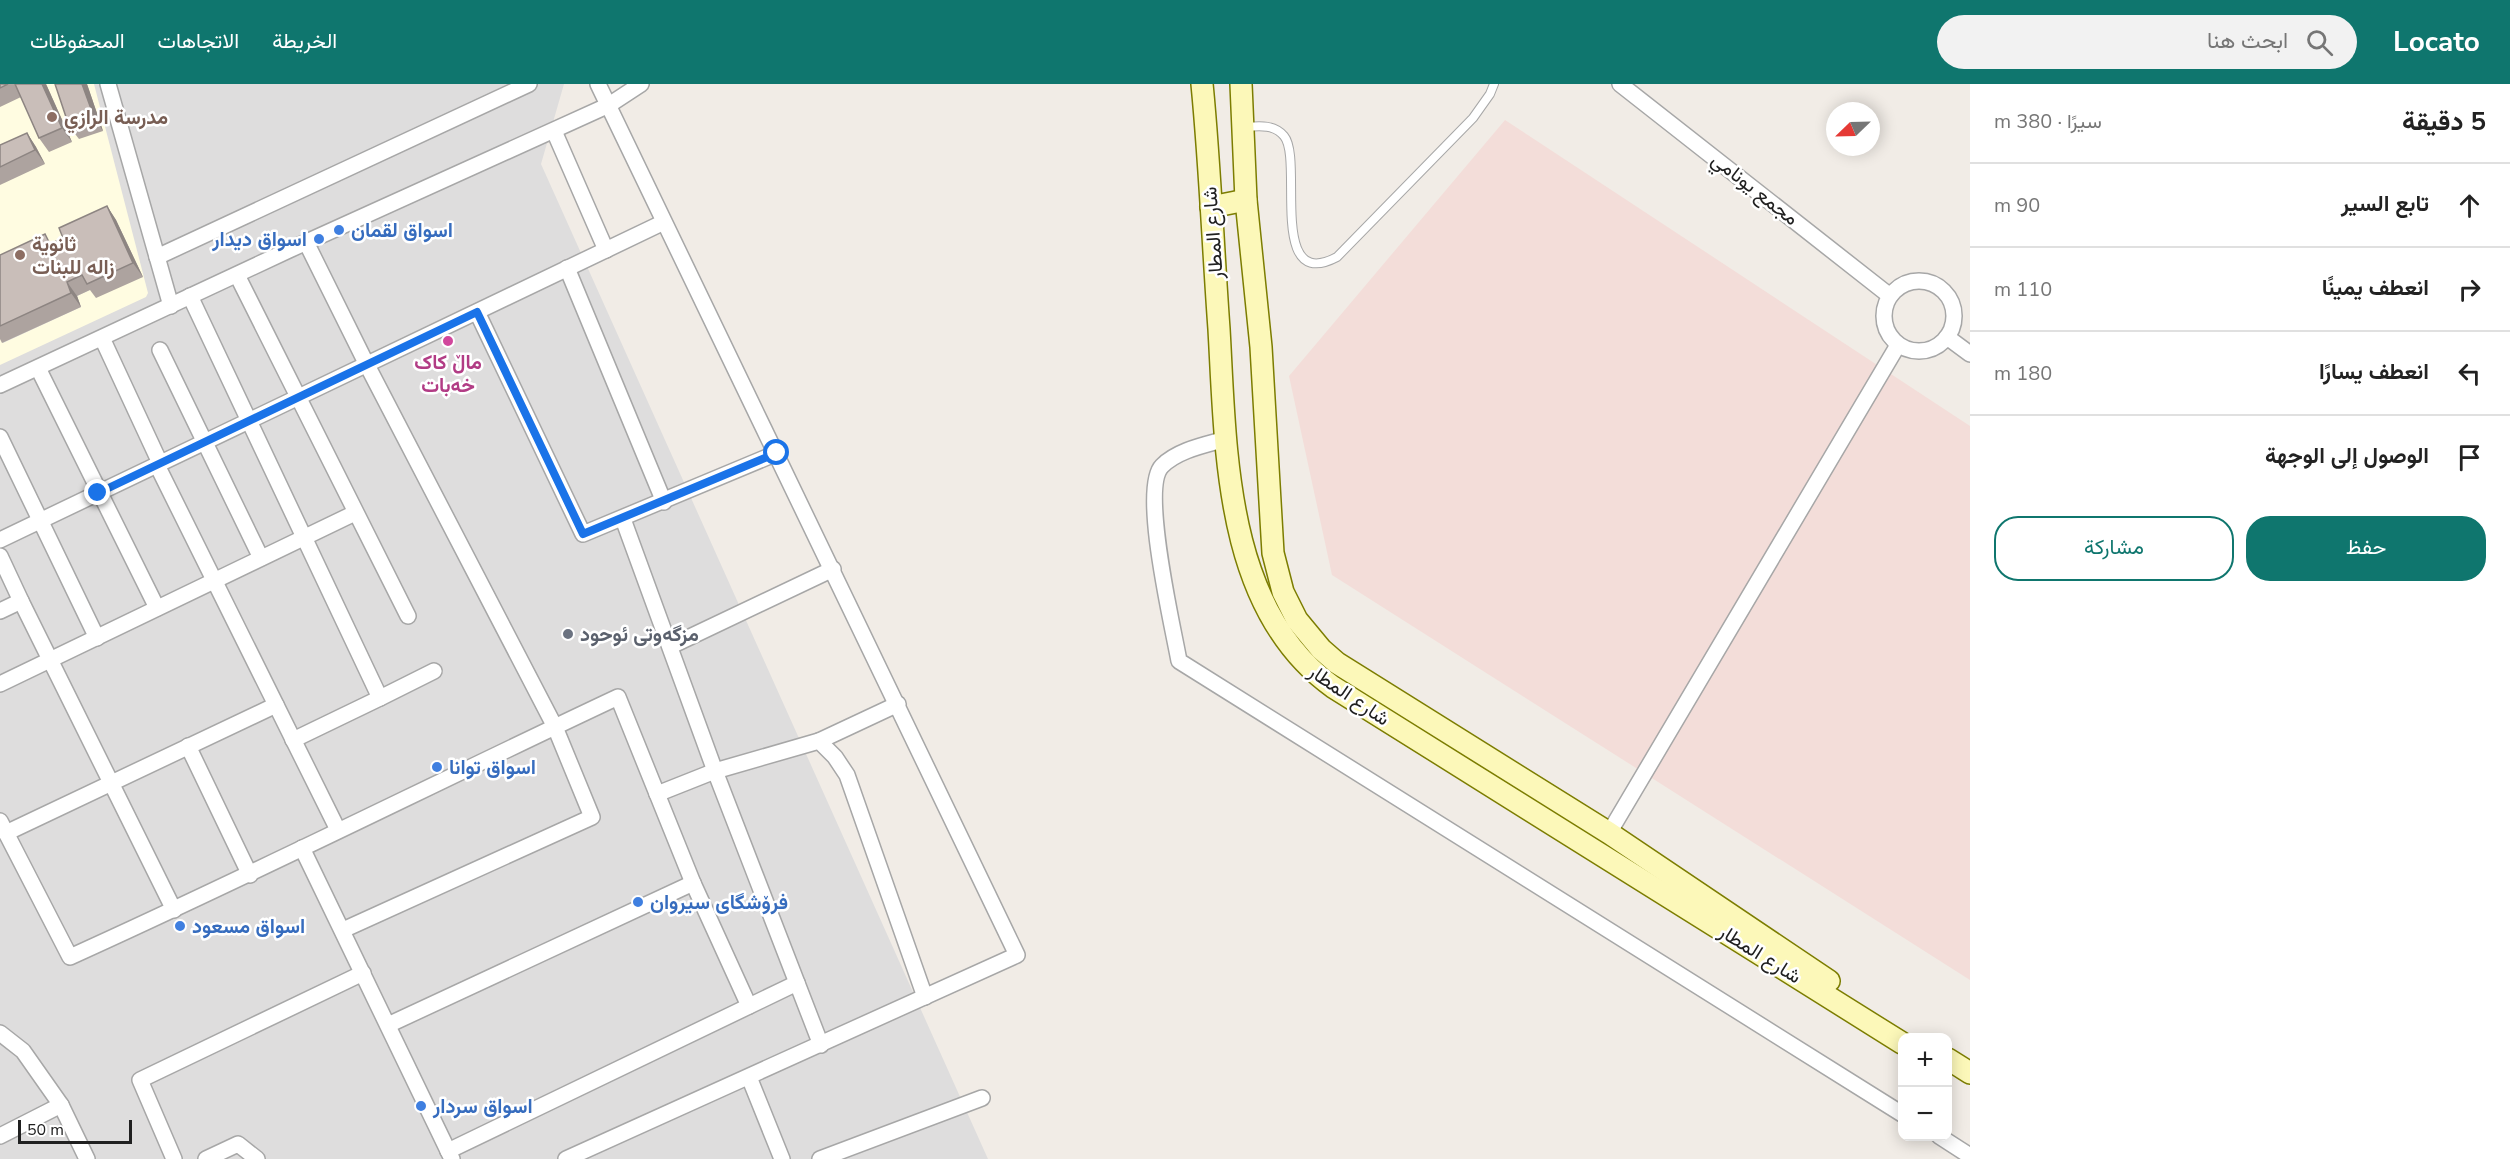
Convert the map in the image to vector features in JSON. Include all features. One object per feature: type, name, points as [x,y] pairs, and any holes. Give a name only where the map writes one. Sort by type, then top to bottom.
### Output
[{"type":"main road","name":"شارع المطار","points":[[1202,84],[1226,439],[1239,532],[1246,556],[1274,625],[1303,664],[1333,687],[1898,1040]]},
{"type":"main road","name":"شارع المطار","points":[[1242,84],[1246,201],[1261,347],[1273,553],[1283,592],[1297,620],[1321,649],[1337,663],[1609,833],[1907,1033]]},
{"type":"main road","points":[[1211,207],[1246,201]]},
{"type":"main road","points":[[1952,1062],[1970,1073]]},
{"type":"main road","points":[[1952,1074],[1970,1085]]},
{"type":"street","points":[[125,84],[109,88],[171,306]]},
{"type":"street","points":[[157,257],[529,84]]},
{"type":"street","points":[[566,1159],[821,1046],[1017,955],[777,453],[662,223],[598,84]]},
{"type":"street","points":[[0,385],[306,242],[554,131],[609,105],[641,84]]},
{"type":"street","name":"مجمع يونامي","points":[[1620,84],[1890,296]]},
{"type":"street","points":[[554,131],[606,250]]},
{"type":"street","points":[[0,540],[662,223]]},
{"type":"street","points":[[306,242],[555,727],[592,817],[343,930]]},
{"type":"street","points":[[567,268],[664,502]]},
{"type":"street","points":[[237,275],[408,616]]},
{"type":"street","points":[[1912,281],[1934,284],[1944,290],[1954,310],[1954,322],[1947,337],[1932,349],[1920,352],[1898,345],[1889,336],[1884,325],[1883,313],[1890,296],[1901,285],[1912,281]]},
{"type":"street","points":[[190,296],[380,698]]},
{"type":"street","points":[[477,312],[583,534],[777,453]]},
{"type":"street","points":[[1947,337],[1970,354]]},
{"type":"street","points":[[102,338],[214,581],[338,830]]},
{"type":"street","points":[[1609,833],[1898,345]]},
{"type":"street","points":[[160,350],[203,443],[261,558]]},
{"type":"street","points":[[38,368],[157,608]]},
{"type":"street","points":[[0,437],[98,638]]},
{"type":"street","points":[[1226,439],[1182,453],[1161,467],[1153,485],[1157,537],[1179,661],[1898,1111]]},
{"type":"street","points":[[0,684],[355,513]]},
{"type":"street","points":[[623,519],[715,771],[821,1046]]},
{"type":"street","points":[[0,556],[174,910]]},
{"type":"street","points":[[671,646],[833,569]]},
{"type":"street","points":[[0,611],[21,601]]},
{"type":"street","points":[[293,740],[434,671]]},
{"type":"street","points":[[276,705],[110,782],[3,827],[70,957],[250,875],[338,830],[618,697],[693,883],[749,1006]]},
{"type":"street","points":[[657,794],[715,771],[819,741],[898,704]]},
{"type":"street","points":[[819,741],[835,757],[847,775],[925,997]]},
{"type":"street","points":[[188,746],[250,875]]},
{"type":"street","points":[[302,848],[450,1155],[797,983]]},
{"type":"street","points":[[388,1024],[693,883]]},
{"type":"street","points":[[174,1159],[140,1080],[363,973]]},
{"type":"street","points":[[0,1033],[24,1050],[61,1105],[87,1159]]},
{"type":"street","points":[[749,1077],[782,1159]]},
{"type":"street","points":[[820,1159],[982,1098]]},
{"type":"street","points":[[0,1136],[61,1105]]},
{"type":"street","points":[[1946,1141],[1970,1156]]},
{"type":"street","points":[[206,1159],[238,1144],[257,1159]]},
{"type":"lane","points":[[1245,127],[1268,127],[1277,130],[1290,146],[1291,226],[1294,243],[1306,259],[1320,263],[1337,257],[1473,118],[1494,84]]},
{"type":"shaded area","points":[[0,84],[564,84],[541,164],[988,1159],[0,1159]]},
{"type":"shaded area","points":[[0,84],[94,84],[148,293],[146,297],[0,365],[0,338],[3,343],[81,307],[77,296],[92,289],[143,277],[0,273]]},
{"type":"shaded area","points":[[1505,120],[1970,426],[1970,980],[1332,575],[1289,376]]},
{"type":"building","points":[[15,84],[42,84],[62,128],[39,138]]},
{"type":"building","points":[[55,84],[82,84],[94,117],[69,126]]},
{"type":"building","points":[[27,133],[35,150],[0,167],[0,145]]},
{"type":"building","points":[[107,206],[133,263],[87,284],[82,275],[67,282],[71,293],[0,326],[0,255],[45,234],[50,244],[63,238],[59,228]]},
{"type":"place","name":"مدرسة الرازي","points":[[52,117]]},
{"type":"place","name":"اسواق لقمان","points":[[339,230]]},
{"type":"place","name":"اسواق ديدار","points":[[319,239]]},
{"type":"place","name":"ثانوية زاله للبنات","points":[[20,255]]},
{"type":"place","name":"ماڵ کاک خەبات","points":[[448,341]]},
{"type":"place","name":"مزگەوتی ئوحود","points":[[568,634]]},
{"type":"place","name":"اسواق توانا","points":[[437,767]]},
{"type":"place","name":"فرۆشگای سیروان","points":[[638,902]]},
{"type":"place","name":"اسواق مسعود","points":[[180,926]]},
{"type":"place","name":"اسواق سردار","points":[[421,1106]]},
{"type":"route","points":[[98,493],[477,312],[583,534],[777,453]]}]
